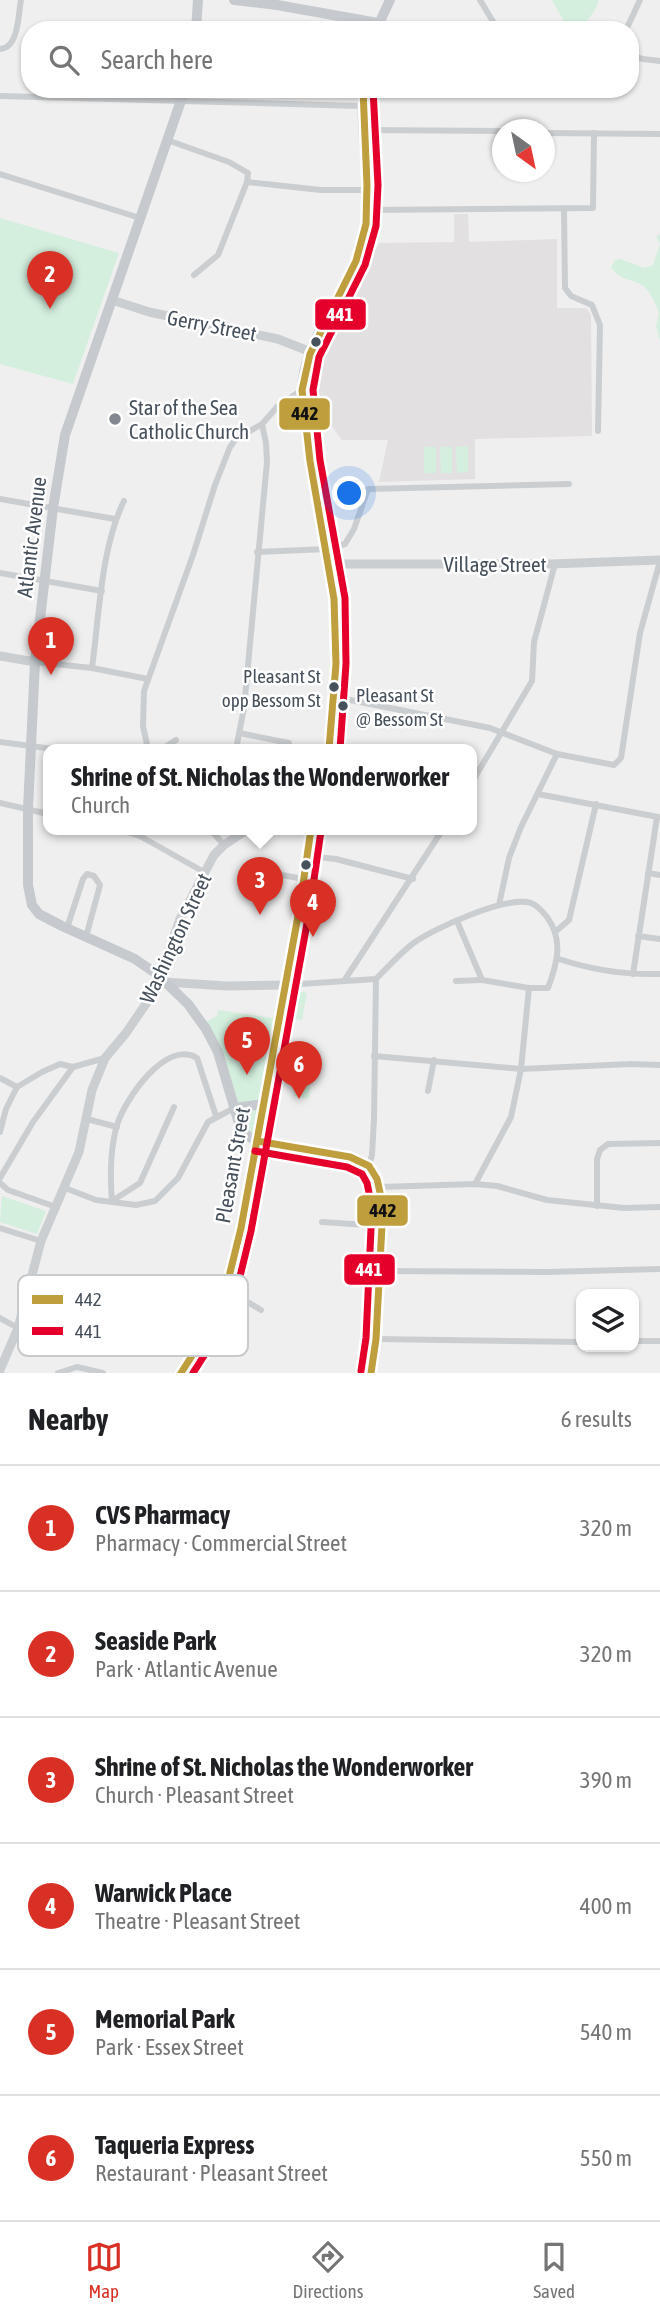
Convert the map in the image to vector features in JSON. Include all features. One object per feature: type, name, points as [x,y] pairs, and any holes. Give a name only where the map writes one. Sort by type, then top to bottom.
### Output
[{"type":"main road","points":[[197,21],[198,0]]},
{"type":"main road","points":[[234,0],[277,2],[356,21]]},
{"type":"main road","points":[[380,21],[390,0]]},
{"type":"main road","name":"Atlantic Avenue","points":[[182,98],[65,435],[53,508],[35,662],[28,809],[29,897],[39,914],[135,959],[162,979],[188,1004],[216,1046],[243,1132],[257,1141]]},
{"type":"main road","points":[[330,744],[335,697],[335,611],[327,549],[306,439],[302,390],[312,352],[362,245],[368,190],[362,98]]},
{"type":"main road","name":"Gerry Street","points":[[112,300],[149,312],[278,339],[312,352]]},
{"type":"main road","name":"Village Street","points":[[329,564],[657,561]]},
{"type":"main road","points":[[0,656],[35,662]]},
{"type":"main road","name":"Washington Street","points":[[32,1275],[41,1241],[79,1152],[92,1090],[105,1058],[144,1008],[162,979],[180,919],[204,872],[223,845],[239,835]]},
{"type":"main road","name":"Pleasant Street","points":[[229,1275],[257,1141],[310,835]]},
{"type":"main road","points":[[162,979],[189,985],[285,985]]},
{"type":"main road","points":[[188,1004],[189,985]]},
{"type":"main road","points":[[234,1108],[263,1104]]},
{"type":"main road","points":[[257,1141],[350,1157],[369,1166],[380,1187],[383,1206],[380,1271],[371,1373]]},
{"type":"main road","name":"Washington Street","points":[[0,1370],[18,1328]]},
{"type":"main road","name":"Pleasant Street","points":[[181,1373],[192,1356]]},
{"type":"street","points":[[0,49],[7,48],[12,43],[21,0]]},
{"type":"street","points":[[480,0],[493,21]]},
{"type":"street","points":[[630,21],[640,0]]},
{"type":"street","points":[[639,58],[660,61]]},
{"type":"street","points":[[0,96],[21,97]]},
{"type":"street","points":[[72,98],[361,106]]},
{"type":"street","points":[[364,130],[492,131]]},
{"type":"street","points":[[555,133],[660,134]]},
{"type":"street","points":[[367,209],[593,208],[594,133]]},
{"type":"street","points":[[167,140],[229,162],[248,173],[247,182],[218,255],[194,275]]},
{"type":"street","points":[[0,174],[140,218]]},
{"type":"street","points":[[247,182],[321,190],[368,190]]},
{"type":"street","points":[[564,209],[565,288],[571,296],[592,306],[600,326],[598,431]]},
{"type":"street","points":[[147,744],[143,709],[144,691],[226,454],[236,439],[262,424],[278,406],[302,390]]},
{"type":"street","points":[[237,744],[244,708],[267,462],[262,424]]},
{"type":"street","points":[[257,552],[327,549],[345,544],[349,540],[368,489],[569,484]]},
{"type":"street","points":[[0,499],[115,519]]},
{"type":"street","points":[[92,668],[115,519],[124,501]]},
{"type":"street","points":[[335,697],[490,728],[557,754],[610,765],[617,763],[621,758],[640,633],[657,561]]},
{"type":"street","points":[[477,774],[532,681],[534,642],[555,564]]},
{"type":"street","points":[[0,573],[102,591]]},
{"type":"street","points":[[35,662],[148,678]]},
{"type":"street","points":[[239,733],[289,743]]},
{"type":"street","points":[[170,744],[176,740]]},
{"type":"street","points":[[0,742],[43,748]]},
{"type":"street","points":[[499,905],[509,858],[557,754]]},
{"type":"street","points":[[538,794],[658,817],[634,974]]},
{"type":"street","points":[[0,803],[43,813]]},
{"type":"street","points":[[555,932],[569,920],[596,804]]},
{"type":"street","points":[[137,835],[204,872]]},
{"type":"street","points":[[215,835],[223,845]]},
{"type":"street","points":[[344,981],[439,835]]},
{"type":"street","points":[[307,856],[336,859],[413,878]]},
{"type":"street","points":[[265,872],[304,879]]},
{"type":"street","points":[[648,873],[660,875]]},
{"type":"street","points":[[67,928],[83,879],[87,874],[94,876],[100,885],[86,937]]},
{"type":"street","points":[[285,985],[376,979],[414,943],[438,928],[499,905],[519,901],[533,903],[544,913],[555,932],[559,960],[548,988],[530,988],[482,980],[456,981]]},
{"type":"street","points":[[457,921],[482,980]]},
{"type":"street","points":[[638,936],[660,939]]},
{"type":"street","points":[[559,960],[585,968],[660,974]]},
{"type":"street","points":[[369,1166],[374,1119],[376,979]]},
{"type":"street","points":[[475,1184],[511,1117],[521,1069],[530,988]]},
{"type":"street","points":[[112,1201],[111,1166],[117,1127],[124,1108],[148,1074],[162,1063],[181,1055],[190,1054],[197,1058],[216,1116]]},
{"type":"street","points":[[374,1056],[521,1069],[660,1065]]},
{"type":"street","points":[[0,1132],[16,1087],[60,1064],[73,1067],[105,1058]]},
{"type":"street","points":[[428,1091],[434,1060]]},
{"type":"street","points":[[55,1207],[8,1190],[0,1181],[33,1122],[73,1067]]},
{"type":"street","points":[[0,1078],[16,1087]]},
{"type":"street","points":[[112,1201],[140,1183],[174,1107]]},
{"type":"street","points":[[65,1188],[96,1200],[136,1205],[155,1201],[183,1170],[208,1122],[234,1108]]},
{"type":"street","points":[[87,1119],[117,1127]]},
{"type":"street","points":[[597,1206],[597,1159],[600,1150],[608,1144],[660,1143]]},
{"type":"street","points":[[380,1187],[475,1184],[497,1186],[547,1200],[597,1206],[660,1207]]},
{"type":"street","points":[[322,1222],[382,1226]]},
{"type":"street","points":[[0,1228],[41,1241]]},
{"type":"street","points":[[380,1271],[548,1272],[660,1269]]},
{"type":"street","points":[[248,1302],[261,1310]]},
{"type":"street","points":[[0,1318],[18,1328]]},
{"type":"street","points":[[376,1339],[576,1342]]},
{"type":"street","points":[[639,1341],[660,1341]]},
{"type":"street","points":[[58,1373],[77,1367],[103,1373]]},
{"type":"shaded area","points":[[454,214],[468,214],[469,242],[557,239],[557,308],[586,308],[591,315],[592,436],[475,439],[475,479],[379,482],[388,440],[342,440],[320,412],[313,413],[311,395],[316,370],[333,327],[379,243],[454,242]]},
{"type":"green space","points":[[552,0],[599,0],[587,21],[564,21]]},
{"type":"green space","points":[[0,218],[119,253],[73,384],[0,364]]},
{"type":"green space","points":[[660,244],[660,341],[656,326],[659,313],[649,293],[640,284],[617,274],[611,267],[615,260],[620,259],[645,268],[653,265]]},
{"type":"green space","points":[[468,446],[468,472],[457,473],[456,447]]},
{"type":"green space","points":[[424,447],[436,447],[436,473],[424,473]]},
{"type":"green space","points":[[440,447],[452,447],[452,473],[441,473]]},
{"type":"green space","points":[[297,991],[307,993],[302,1020],[292,1019],[288,1014],[291,995]]},
{"type":"green space","points":[[218,1010],[279,1019],[257,1141],[246,1135],[203,1023],[217,1016]]},
{"type":"green space","points":[[289,1077],[311,1081],[309,1099],[294,1096],[296,1081]]},
{"type":"green space","points":[[2,1196],[46,1211],[37,1234],[0,1222]]},
{"type":"transit line","name":"442","points":[[329,744],[336,664],[334,599],[310,461],[302,390],[310,354],[356,261],[366,224],[363,98]]},
{"type":"transit line","name":"441","points":[[340,744],[346,664],[345,598],[320,460],[313,390],[319,357],[365,265],[376,226],[378,185],[373,98]]},
{"type":"transit line","name":"442","points":[[229,1275],[241,1228],[300,905],[310,835]]},
{"type":"transit line","name":"441","points":[[240,1275],[251,1231],[310,907],[320,835]]},
{"type":"transit line","name":"442","points":[[257,1141],[350,1157],[369,1166],[377,1179],[383,1206],[376,1339],[371,1373]]},
{"type":"transit line","name":"441","points":[[255,1151],[347,1167],[362,1174],[367,1183],[372,1207],[366,1338],[361,1371]]},
{"type":"transit line","name":"442","points":[[181,1373],[192,1356]]},
{"type":"transit line","name":"441","points":[[193,1373],[204,1356]]},
{"type":"place","name":"Seaside Park","points":[[50,309]]},
{"type":"place","name":"Star of the Sea Catholic Church","points":[[115,419]]},
{"type":"place","name":"CVS Pharmacy","points":[[51,675]]},
{"type":"place","name":"Pleasant St opp Bessom St","points":[[334,687]]},
{"type":"place","name":"Pleasant St @ Bessom St","points":[[343,706]]},
{"type":"place","name":"Shrine of St. Nicholas the Wonderworker","points":[[260,915]]},
{"type":"place","name":"Warwick Place","points":[[313,937]]},
{"type":"place","name":"Memorial Park","points":[[247,1075]]},
{"type":"place","name":"Taqueria Express","points":[[299,1099]]}]
